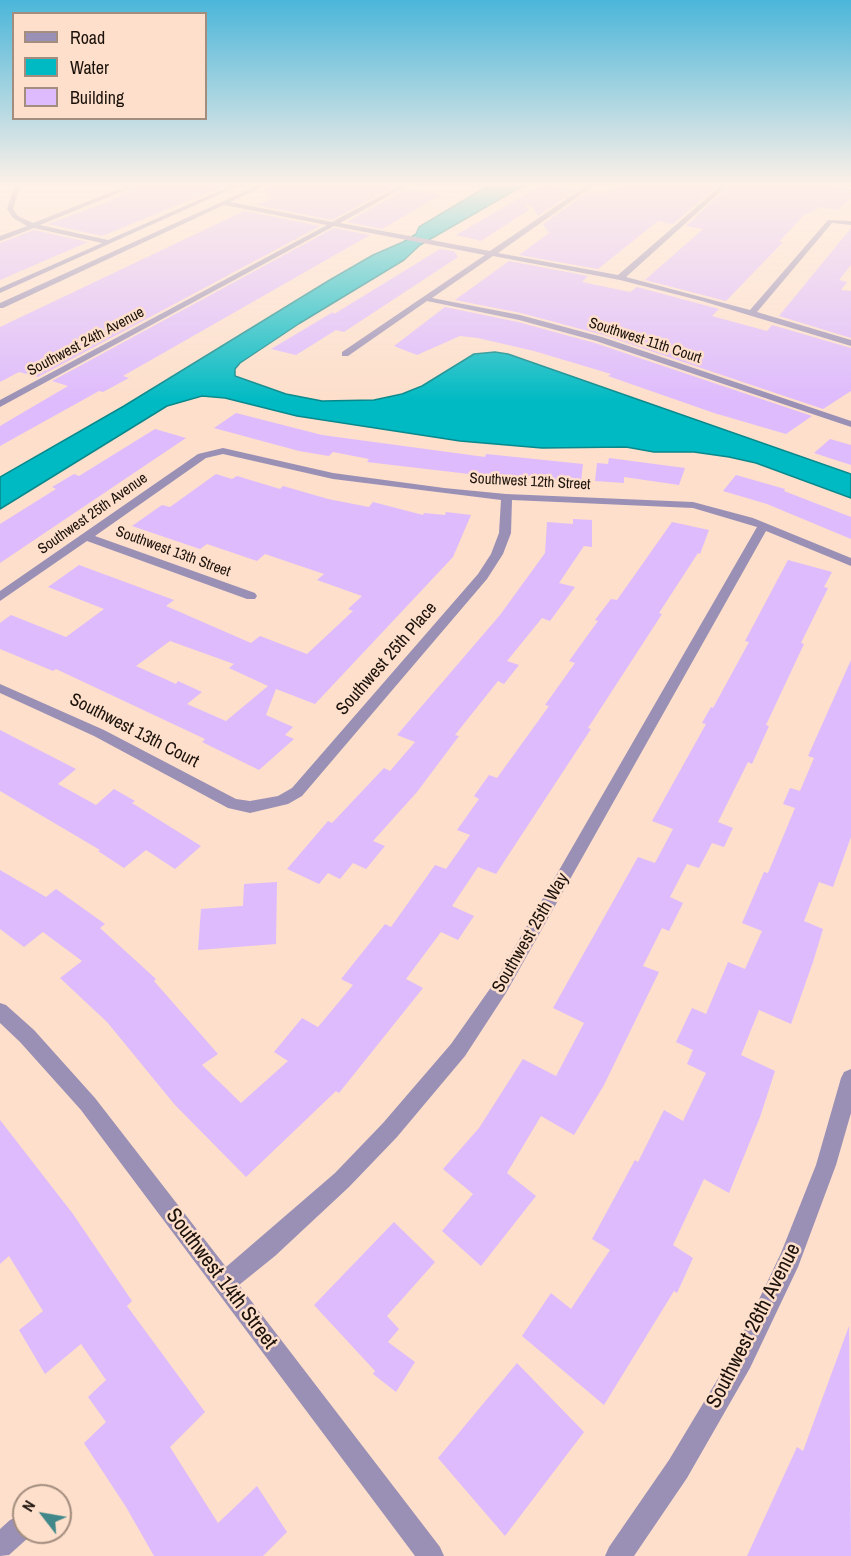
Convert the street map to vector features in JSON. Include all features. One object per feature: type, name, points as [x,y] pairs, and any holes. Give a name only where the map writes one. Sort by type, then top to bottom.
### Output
[{"type":"street","points":[[0,291],[76,257]]},
{"type":"street","points":[[0,306],[107,257]]},
{"type":"street","name":"Southwest 24th Avenue","points":[[0,404],[272,257]]},
{"type":"street","points":[[345,354],[488,257]]},
{"type":"street","points":[[511,257],[620,278],[752,313],[851,343]]},
{"type":"street","points":[[620,278],[644,257]]},
{"type":"street","points":[[752,313],[800,257]]},
{"type":"street","name":"Southwest 11th Court","points":[[427,299],[520,318],[599,339],[851,424]]},
{"type":"street","name":"Southwest 12th Street","points":[[202,456],[223,451],[344,477],[444,491],[506,497],[678,503],[722,511],[851,562]]},
{"type":"street","name":"Southwest 25th Avenue","points":[[0,597],[202,456]]},
{"type":"street","name":"Southwest 25th Place","points":[[250,807],[283,800],[297,792],[483,576],[497,554],[505,533],[506,497]]},
{"type":"street","name":"Southwest 25th Way","points":[[225,1282],[267,1248],[342,1180],[390,1130],[458,1050],[500,988],[763,526]]},
{"type":"street","name":"Southwest 13th Street","points":[[86,537],[251,596]]},
{"type":"street","name":"Southwest 13th Court","points":[[0,688],[99,734],[226,801],[250,807]]},
{"type":"street","name":"Southwest 14th Street","points":[[0,1011],[27,1036],[88,1104],[431,1556]]},
{"type":"street","name":"Southwest 26th Avenue","points":[[618,1556],[678,1469],[742,1360],[790,1259],[826,1165],[851,1078]]},
{"type":"water","points":[[370,257],[408,257],[240,363],[235,369],[235,376],[286,394],[322,401],[374,400],[402,394],[422,386],[474,354],[495,352],[508,354],[851,474],[851,498],[756,463],[729,457],[694,452],[654,452],[626,447],[542,448],[460,441],[297,416],[225,398],[202,396],[167,406],[0,509],[0,477],[124,406]]},
{"type":"building","points":[[0,257],[54,257],[0,280]]},
{"type":"building","points":[[148,257],[263,257],[38,377],[19,372],[0,382],[0,327]]},
{"type":"building","points":[[281,257],[332,257],[123,376],[129,378],[103,392],[99,391],[0,446],[0,426],[68,386],[52,381]]},
{"type":"building","points":[[428,257],[458,257],[344,332],[336,330],[296,355],[271,349],[333,312],[334,314]]},
{"type":"building","points":[[528,257],[613,257],[598,269]]},
{"type":"building","points":[[672,257],[769,257],[726,301],[645,280]]},
{"type":"building","points":[[828,257],[851,257],[851,265],[839,280],[847,282],[841,290],[851,291],[851,338],[779,316]]},
{"type":"building","points":[[509,261],[588,276],[582,282],[630,292],[637,287],[719,309],[712,316],[767,331],[772,325],[851,348],[851,391],[823,409],[603,335],[521,313],[455,300]]},
{"type":"building","points":[[445,307],[518,322],[595,343],[812,416],[786,434],[714,413],[608,376],[611,374],[534,351],[478,338],[460,336],[417,355],[394,346]]},
{"type":"building","points":[[236,413],[322,435],[485,457],[486,454],[583,464],[581,482],[521,478],[520,480],[367,462],[369,459],[333,452],[329,456],[299,451],[214,428]]},
{"type":"building","points":[[155,429],[186,438],[0,563],[0,524],[56,489],[52,487],[74,474],[79,476]]},
{"type":"building","points":[[830,439],[851,445],[851,465],[814,453]]},
{"type":"building","points":[[609,458],[685,468],[679,485],[624,477],[624,483],[595,481],[597,463],[608,464]]},
{"type":"building","points":[[216,474],[232,479],[237,476],[280,489],[283,486],[328,499],[369,507],[373,502],[423,515],[424,513],[445,515],[446,512],[471,515],[453,557],[315,704],[276,689],[266,715],[293,727],[285,735],[294,739],[259,770],[202,742],[205,739],[56,669],[53,671],[0,649],[0,623],[11,615],[66,637],[104,609],[48,587],[79,565],[174,600],[166,606],[251,643],[260,636],[307,654],[353,611],[348,609],[362,596],[317,580],[324,574],[265,554],[257,561],[207,544],[200,549],[132,526],[162,505],[170,507]],"holes":[[[170,641],[234,664],[229,668],[268,686],[226,721],[187,704],[202,692],[178,681],[176,684],[136,666]]]},
{"type":"building","points":[[736,475],[785,489],[784,491],[851,517],[851,539],[767,504],[723,491]]},
{"type":"building","points":[[573,519],[592,520],[592,547],[584,546],[559,583],[575,587],[550,621],[542,618],[507,661],[519,665],[504,684],[498,681],[455,735],[459,736],[417,792],[373,841],[385,846],[366,869],[353,863],[340,879],[328,873],[319,884],[287,869],[328,821],[332,823],[384,768],[390,771],[415,742],[397,735],[500,615],[545,553],[547,522],[573,524]]},
{"type":"building","points":[[672,522],[709,530],[700,554],[698,553],[659,613],[662,614],[588,728],[591,729],[496,874],[478,867],[452,906],[474,916],[458,940],[441,932],[406,979],[423,988],[339,1093],[336,1091],[246,1177],[175,1105],[107,1022],[60,978],[82,961],[43,932],[24,947],[0,929],[0,870],[46,897],[56,889],[105,924],[100,928],[156,979],[154,981],[218,1054],[202,1065],[241,1103],[288,1061],[274,1052],[302,1018],[318,1027],[353,985],[341,979],[385,924],[391,927],[435,865],[446,869],[470,835],[457,830],[479,799],[474,796],[489,775],[497,778],[549,706],[545,705],[575,663],[569,661],[598,621],[595,620],[611,599],[617,600]]},
{"type":"building","points":[[788,560],[832,572],[824,587],[828,588],[801,643],[804,644],[766,725],[769,726],[752,764],[748,762],[718,822],[733,828],[724,847],[712,843],[699,868],[687,864],[670,897],[683,903],[669,931],[662,928],[643,966],[659,972],[604,1085],[574,1135],[541,1116],[507,1173],[536,1196],[481,1266],[442,1231],[473,1194],[443,1169],[479,1128],[523,1059],[556,1076],[584,1023],[553,1008],[638,857],[655,863],[673,829],[652,821],[706,724],[702,723],[711,707],[713,708],[749,642],[745,641]]},
{"type":"building","points":[[851,660],[851,837],[833,887],[819,882],[804,921],[823,929],[813,962],[791,1024],[759,1010],[741,1055],[775,1071],[760,1117],[729,1193],[704,1179],[673,1245],[693,1258],[677,1293],[674,1291],[604,1405],[522,1336],[551,1293],[571,1309],[610,1250],[592,1239],[635,1160],[638,1162],[664,1110],[683,1121],[706,1073],[687,1064],[693,1050],[676,1042],[692,1008],[706,1014],[728,962],[745,969],[762,931],[742,923],[764,872],[768,873],[795,808],[783,804],[790,788],[800,791],[814,758],[808,756]]},
{"type":"building","points":[[0,730],[76,769],[58,784],[96,805],[114,789],[135,801],[132,803],[201,846],[175,869],[146,850],[124,868],[98,851],[100,850],[0,791]]},
{"type":"building","points":[[277,882],[276,944],[198,950],[201,909],[243,906],[244,884]]},
{"type":"building","points":[[0,1120],[73,1214],[132,1301],[127,1306],[205,1412],[170,1447],[218,1523],[257,1486],[287,1532],[263,1556],[154,1556],[126,1507],[84,1443],[106,1422],[88,1397],[106,1380],[81,1344],[45,1374],[19,1330],[43,1311],[9,1256],[0,1264]]},
{"type":"building","points":[[394,1222],[435,1262],[387,1316],[399,1329],[388,1342],[415,1362],[396,1392],[373,1374],[375,1371],[314,1305]]},
{"type":"building","points":[[849,1326],[851,1556],[747,1556],[797,1447],[803,1451]]},
{"type":"building","points":[[517,1363],[584,1432],[505,1536],[438,1458]]}]
